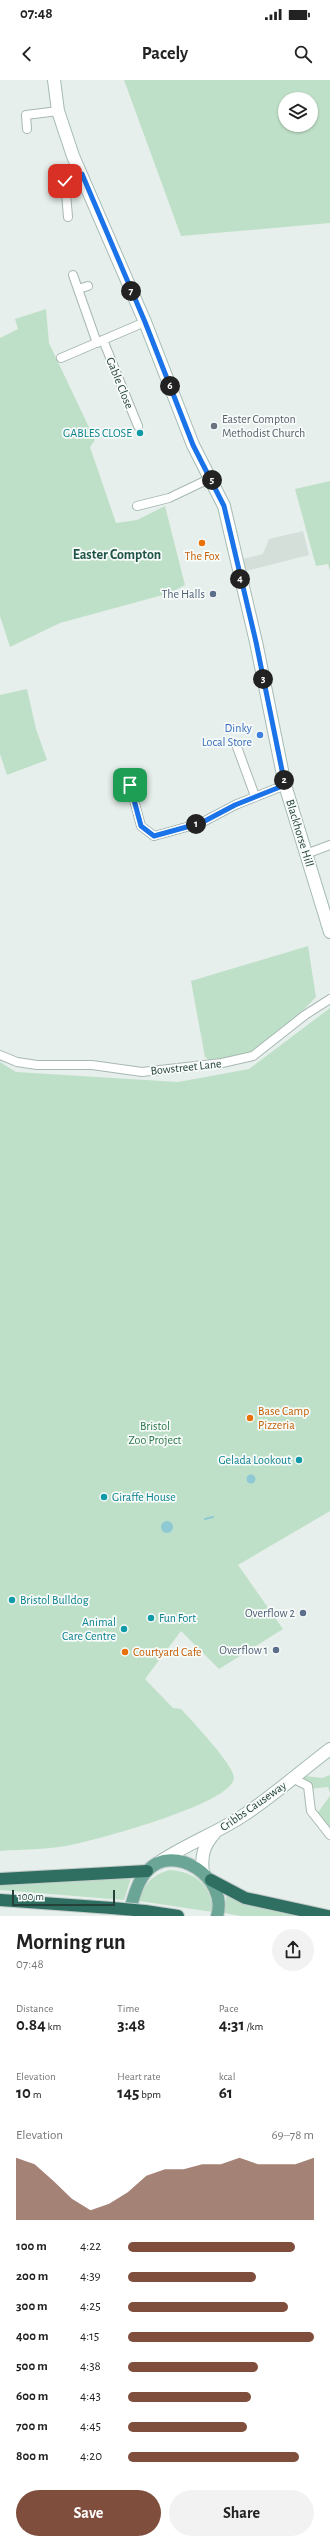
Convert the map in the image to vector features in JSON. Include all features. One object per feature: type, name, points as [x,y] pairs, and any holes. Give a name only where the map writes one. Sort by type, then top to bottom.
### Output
[{"type":"highway","points":[[0,1879],[151,1868]]},
{"type":"highway","points":[[207,1876],[245,1898],[328,1916]]},
{"type":"highway","points":[[0,1900],[112,1908],[178,1916]]},
{"type":"main road","name":"Blackhorse Hill","points":[[54,80],[58,111],[82,174],[145,322],[186,428],[224,506],[230,526],[285,785],[330,932]]},
{"type":"main road","points":[[292,1778],[330,1749]]},
{"type":"main road","name":"Cribbs Causeway","points":[[151,1868],[173,1853],[214,1833],[244,1814],[292,1778]]},
{"type":"main road","name":"Cribbs Causeway","points":[[207,1876],[204,1850],[206,1842],[214,1833]]},
{"type":"main road","points":[[128,1916],[140,1882],[151,1868],[170,1862],[183,1863],[207,1876],[218,1896],[217,1916]]},
{"type":"street","points":[[27,129],[26,115],[58,111]]},
{"type":"street","points":[[68,217],[65,181],[82,174]]},
{"type":"street","name":"Gable Close","points":[[73,275],[100,341],[138,426]]},
{"type":"street","points":[[78,289],[88,286]]},
{"type":"street","points":[[61,358],[145,322]]},
{"type":"street","points":[[137,506],[169,498],[211,478]]},
{"type":"street","points":[[237,747],[254,796]]},
{"type":"street","points":[[130,785],[141,826],[154,836],[201,823],[254,796],[285,785]]},
{"type":"street","points":[[122,796],[132,794]]},
{"type":"street","points":[[306,854],[330,845]]},
{"type":"street","name":"Bowstreet Lane","points":[[0,1055],[17,1062],[37,1065],[92,1065],[142,1072],[222,1063],[253,1056],[330,999]]},
{"type":"street","points":[[292,1778],[308,1786],[311,1811],[330,1835]]},
{"type":"shaded area","points":[[303,531],[309,555],[246,571],[243,559],[263,554],[269,539]]},
{"type":"green space","points":[[124,80],[330,80],[330,223],[181,236]]},
{"type":"green space","points":[[46,309],[49,343],[95,440],[90,447],[116,523],[137,520],[165,506],[185,585],[170,593],[60,623],[10,647],[0,616],[0,338],[18,329],[15,319]]},
{"type":"green space","points":[[330,481],[330,571],[328,564],[316,566],[295,489]]},
{"type":"green space","points":[[27,689],[36,729],[47,760],[7,775],[0,754],[0,695]]},
{"type":"green space","points":[[308,946],[316,997],[291,1023],[250,1053],[212,1062],[205,1057],[191,981]]},
{"type":"green space","name":"Bristol Zoo Project","points":[[330,1008],[330,1511],[238,1565],[283,1629],[219,1669],[181,1631],[145,1679],[173,1708],[181,1709],[228,1764],[234,1778],[228,1788],[212,1798],[190,1809],[136,1828],[66,1846],[0,1851],[0,1062],[16,1072],[178,1082],[249,1069]]},
{"type":"green space","points":[[330,1775],[330,1793],[328,1787],[308,1789],[300,1781],[305,1776],[322,1778]]},
{"type":"green space","points":[[330,1796],[330,1830],[316,1815]]},
{"type":"green space","points":[[169,1870],[186,1873],[200,1881],[209,1894],[213,1912],[139,1901],[146,1885],[153,1878]]},
{"type":"green space","points":[[131,1878],[124,1900],[0,1890],[0,1883]]},
{"type":"green space","points":[[226,1896],[249,1905],[300,1916],[240,1916],[225,1913]]},
{"type":"water","points":[[251,1474],[256,1479],[251,1484],[246,1479]]},
{"type":"water","points":[[167,1521],[171,1523],[173,1527],[171,1531],[167,1533],[163,1531],[161,1527],[163,1523]]},
{"type":"waterway","points":[[205,1519],[213,1517]]},
{"type":"place","name":"Easter Compton Methodist Church","points":[[214,426]]},
{"type":"place","name":"GABLES CLOSE","points":[[140,433]]},
{"type":"place","name":"The Fox","points":[[202,543]]},
{"type":"place","name":"The Halls","points":[[213,594]]},
{"type":"place","name":"Dinky Local Store","points":[[260,735]]},
{"type":"place","name":"Base Camp Pizzeria","points":[[250,1418]]},
{"type":"place","name":"Gelada Lookout","points":[[299,1460]]},
{"type":"place","name":"Giraffe House","points":[[104,1497]]},
{"type":"place","name":"Bristol Bulldog","points":[[12,1600]]},
{"type":"place","name":"Overflow 2","points":[[303,1613]]},
{"type":"place","name":"Fun Fort","points":[[151,1618]]},
{"type":"place","name":"Animal Care Centre","points":[[124,1629]]},
{"type":"place","name":"Overflow 1","points":[[276,1650]]},
{"type":"place","name":"Courtyard Cafe","points":[[125,1652]]},
{"type":"district","name":"Easter Compton","points":[[117,555]]},
{"type":"route","points":[[65,181],[70,177],[82,174],[145,322],[193,445],[224,506],[230,526],[239,576],[256,642],[285,785],[254,796],[213,815],[201,823],[154,836],[146,832],[141,826],[130,785]]}]
